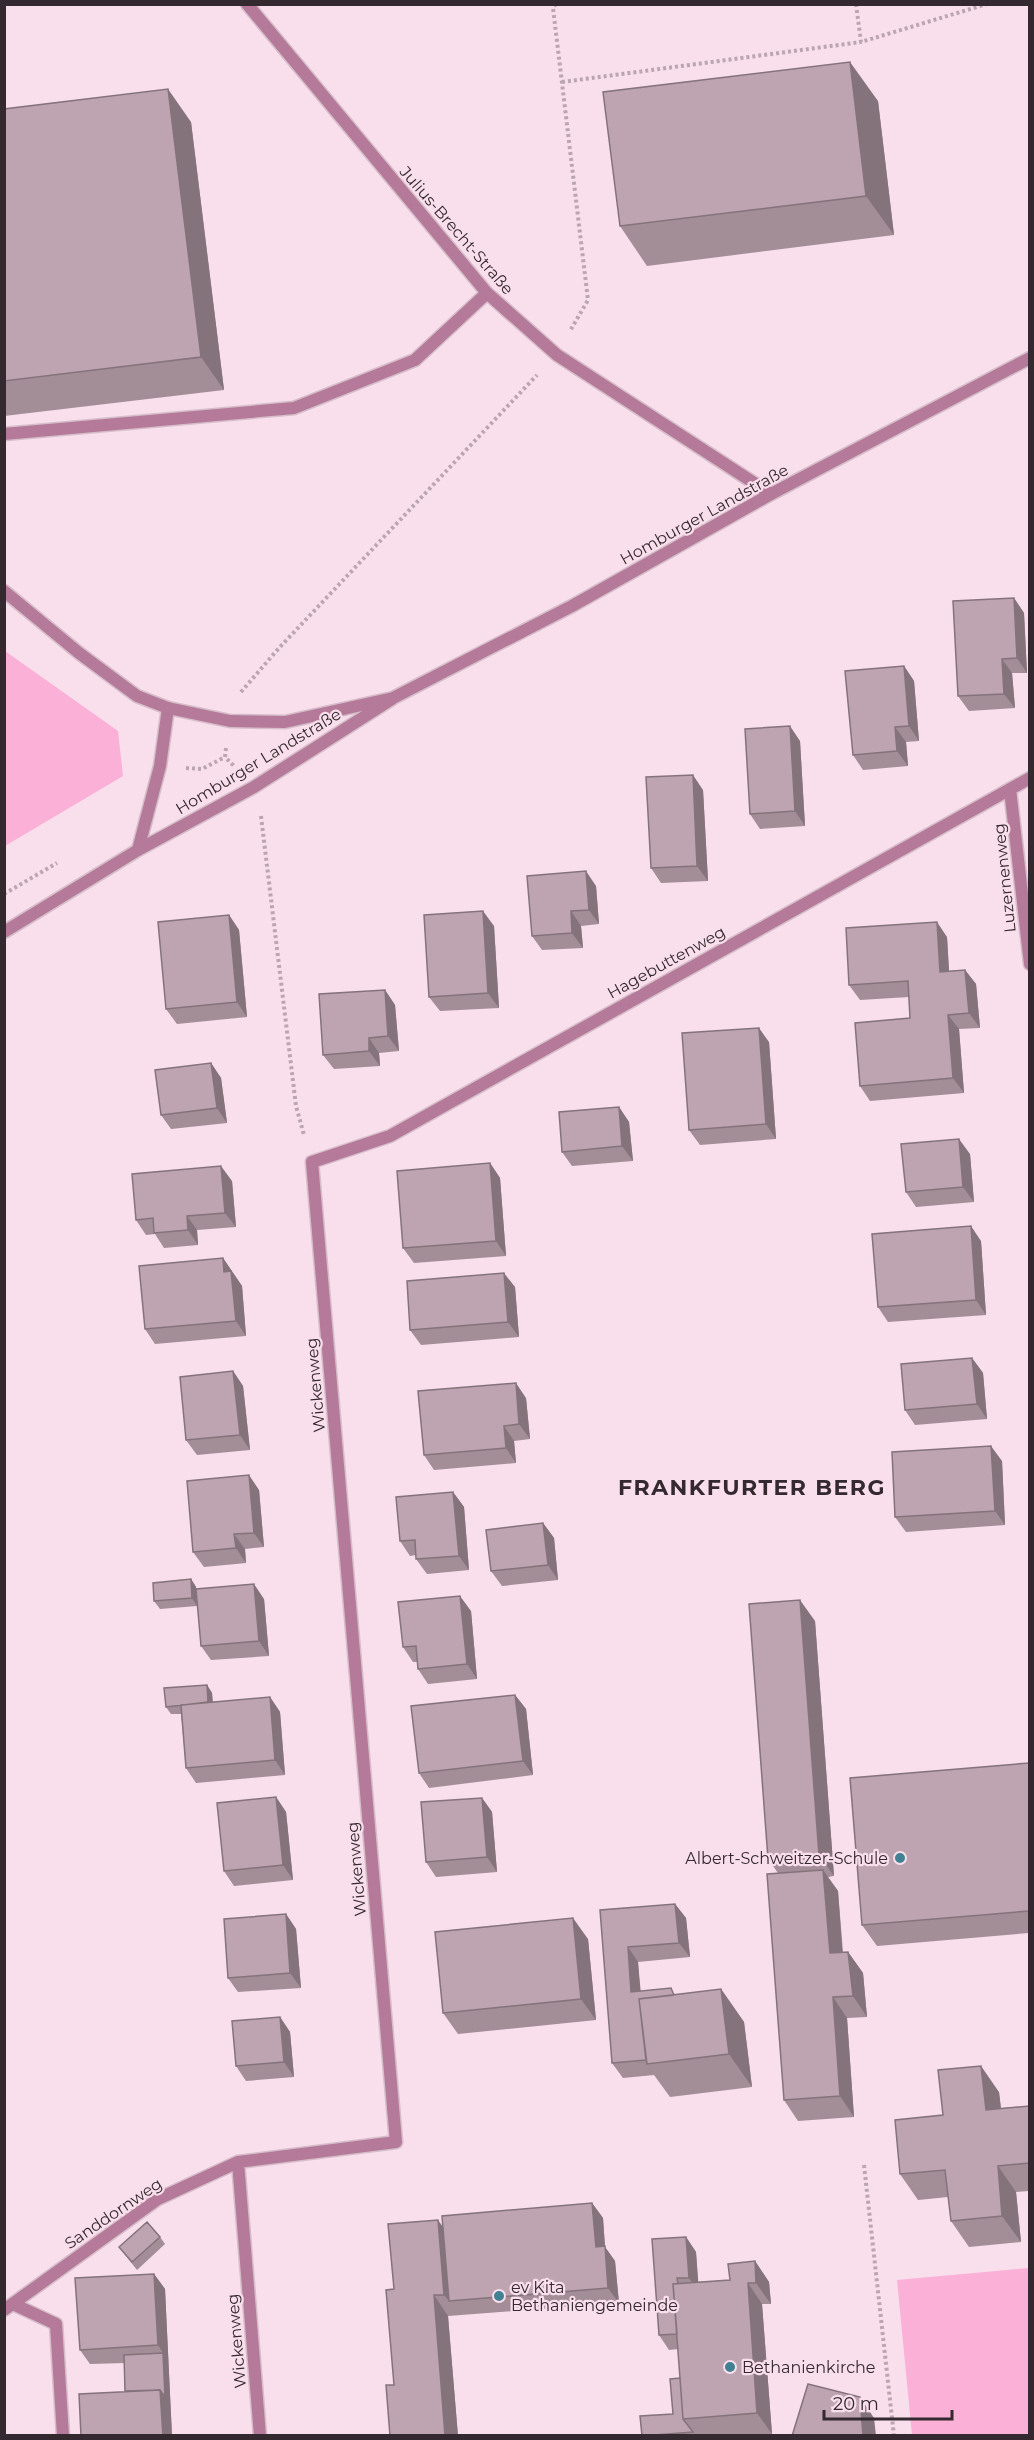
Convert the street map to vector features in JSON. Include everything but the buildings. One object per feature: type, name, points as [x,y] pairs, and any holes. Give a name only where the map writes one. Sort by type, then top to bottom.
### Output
[{"type":"street","name":"Julius-Brecht-Straße","points":[[247,4],[487,293],[557,355],[771,494]]},
{"type":"street","points":[[4,434],[294,408],[415,360],[487,293]]},
{"type":"street","name":"Homburger Landstraße","points":[[4,932],[138,850],[254,787],[393,698],[572,606],[771,494],[1029,358]]},
{"type":"street","name":"Homburger Landstraße","points":[[4,591],[79,653],[137,696],[168,708],[230,721],[285,722],[393,698]]},
{"type":"street","name":"Homburger Landstraße","points":[[138,850],[160,766],[168,708]]},
{"type":"street","name":"Hagebuttenweg","points":[[312,1162],[390,1136],[1029,778]]},
{"type":"street","name":"Luzernenweg","points":[[1010,789],[1029,964]]},
{"type":"street","name":"Wickenweg","points":[[260,2436],[238,2162],[396,2142],[312,1162]]},
{"type":"street","name":"Sanddornweg","points":[[9,2307],[158,2199],[238,2162]]},
{"type":"street","name":"Sanddornweg","points":[[9,2307],[56,2324],[63,2436]]},
{"type":"path","points":[[225,757],[236,697],[279,648],[557,355],[588,300],[553,8],[556,4]]},
{"type":"path","points":[[856,4],[861,42]]},
{"type":"path","points":[[562,82],[861,42],[987,4]]},
{"type":"path","points":[[225,757],[254,787],[264,828],[296,1106],[312,1162]]},
{"type":"path","points":[[160,766],[202,769],[225,757]]},
{"type":"path","points":[[4,894],[61,860]]},
{"type":"path","points":[[864,2165],[894,2436]]},
{"type":"shaded area","points":[[5,651],[118,731],[123,776],[5,846]]},
{"type":"shaded area","points":[[1029,2268],[1029,2435],[912,2435],[897,2280]]},
{"type":"place","name":"Albert-Schweitzer-Schule","points":[[900,1858]]},
{"type":"place","name":"ev Kita Bethaniengemeinde","points":[[499,2296]]},
{"type":"place","name":"Bethanienkirche","points":[[730,2367]]},
{"type":"district","name":"FRANKFURTER BERG","points":[[752,1487]]}]
